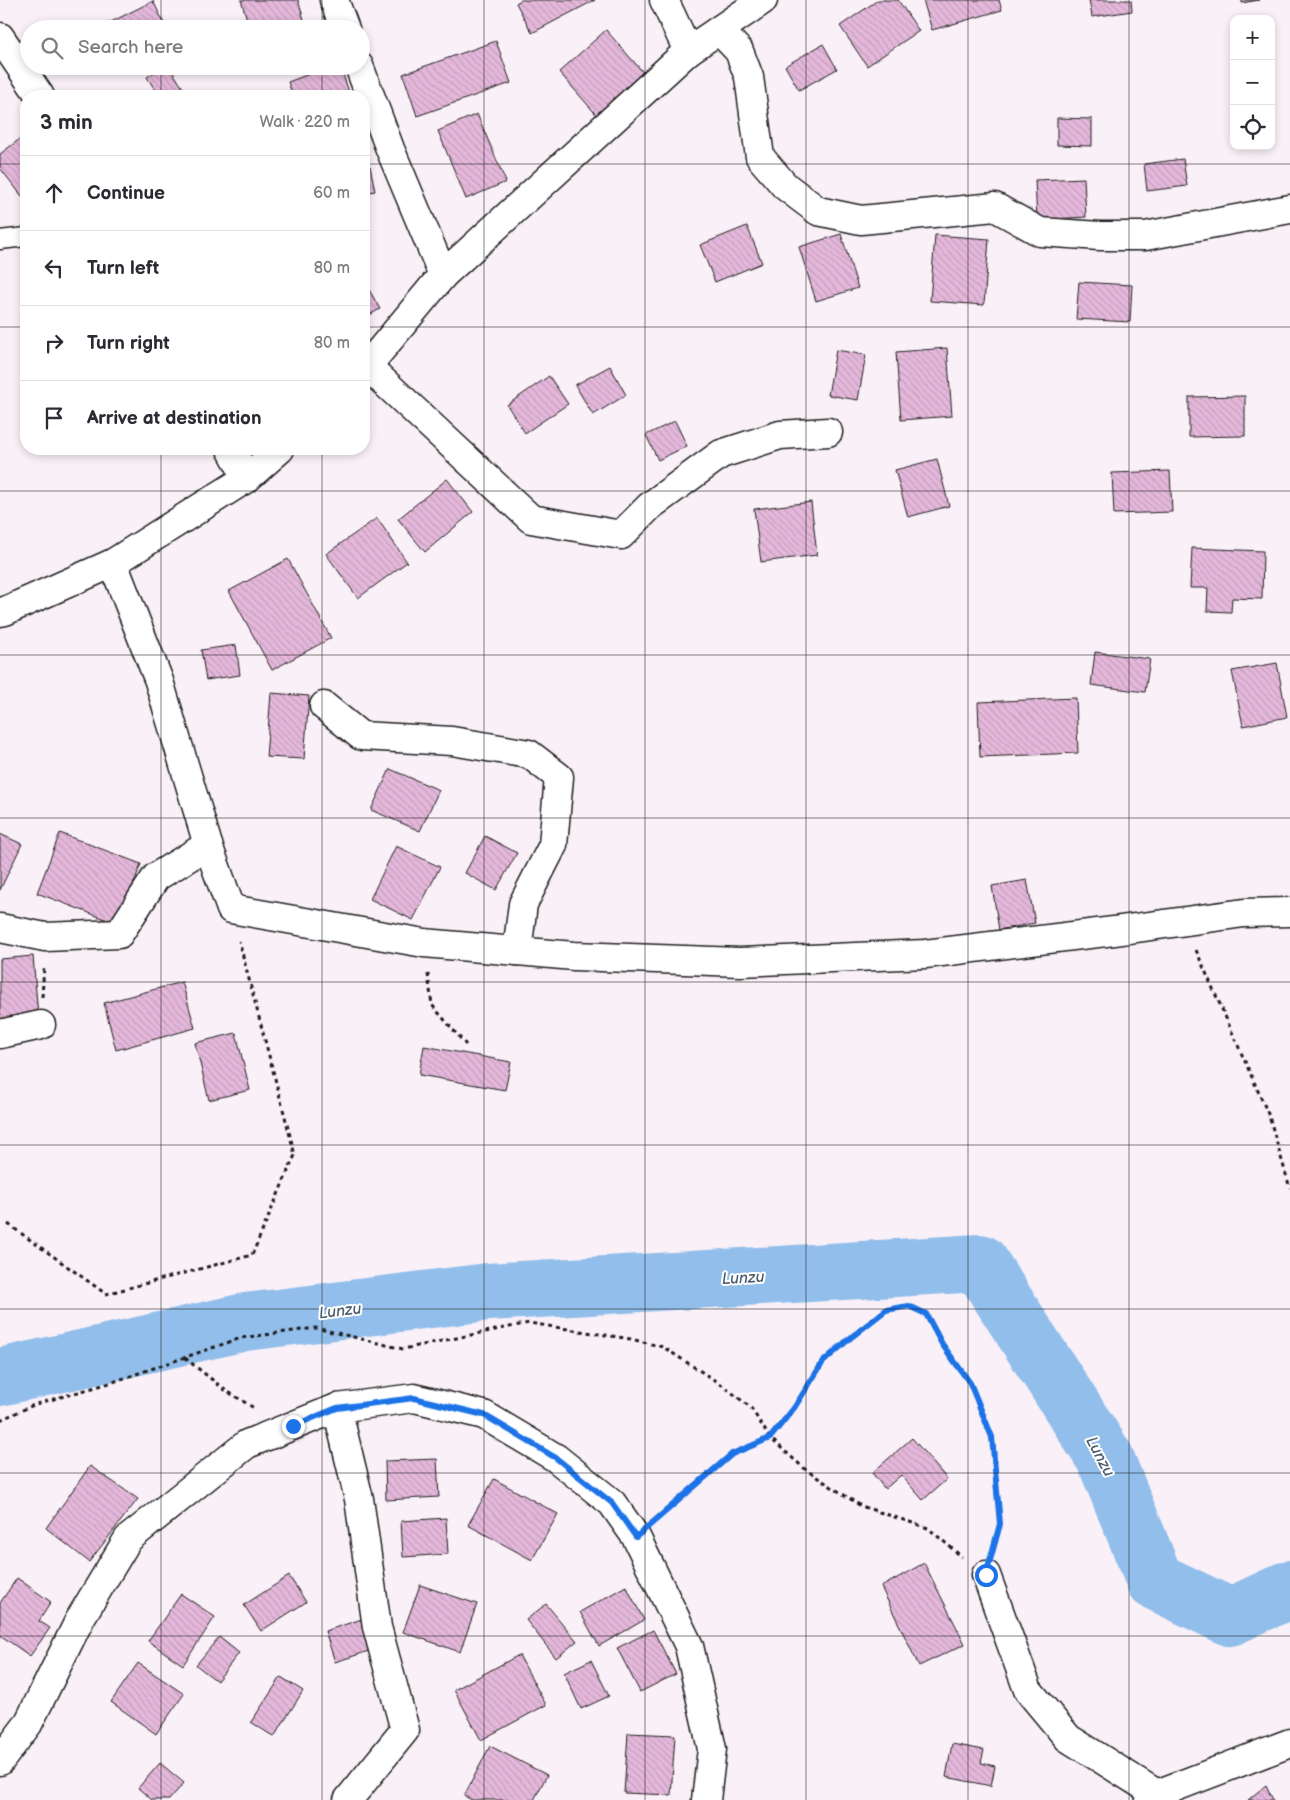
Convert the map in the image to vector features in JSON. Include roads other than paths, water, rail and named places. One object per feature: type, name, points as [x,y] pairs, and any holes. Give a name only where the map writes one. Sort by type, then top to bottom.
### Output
[{"type":"street","points":[[334,0],[342,20]]},
{"type":"street","points":[[664,0],[688,50]]},
{"type":"street","points":[[370,362],[444,276],[688,50],[764,0]]},
{"type":"street","points":[[719,30],[739,51],[749,77],[760,157],[785,186],[818,211],[861,220],[995,207],[1040,232],[1100,236],[1145,236],[1290,209]]},
{"type":"street","points":[[0,37],[20,66]]},
{"type":"street","points":[[26,75],[36,90]]},
{"type":"street","points":[[362,75],[368,90]]},
{"type":"street","points":[[370,95],[390,149],[444,276]]},
{"type":"street","points":[[370,373],[531,519],[621,535],[650,506],[721,454],[780,435],[828,432]]},
{"type":"street","points":[[234,455],[247,478]]},
{"type":"street","points":[[0,612],[5,612],[113,563],[247,478],[273,455]]},
{"type":"street","points":[[113,563],[159,681],[208,845],[231,909],[424,943],[574,956],[740,962],[925,954],[1244,913],[1290,912]]},
{"type":"street","points":[[324,706],[361,736],[452,742],[529,754],[559,777],[553,846],[524,904],[517,951]]},
{"type":"street","points":[[0,928],[45,937],[119,934],[156,878],[208,845]]},
{"type":"street","points":[[0,1034],[41,1025]]},
{"type":"street","points":[[0,1761],[28,1724],[81,1617],[128,1539],[247,1444],[337,1408],[414,1398],[484,1415],[556,1458],[612,1503],[636,1537],[689,1646],[712,1750],[706,1800]]},
{"type":"street","points":[[337,1408],[360,1499],[377,1627],[405,1730],[348,1800]]},
{"type":"street","points":[[986,1575],[1028,1690],[1068,1738],[1154,1797],[1290,1743]]},
{"type":"lane","points":[[0,240],[20,238]]},
{"type":"waterway","name":"Lunzu","points":[[0,1377],[245,1322],[488,1292],[980,1263],[1105,1458],[1155,1581],[1230,1617],[1290,1589]]}]
